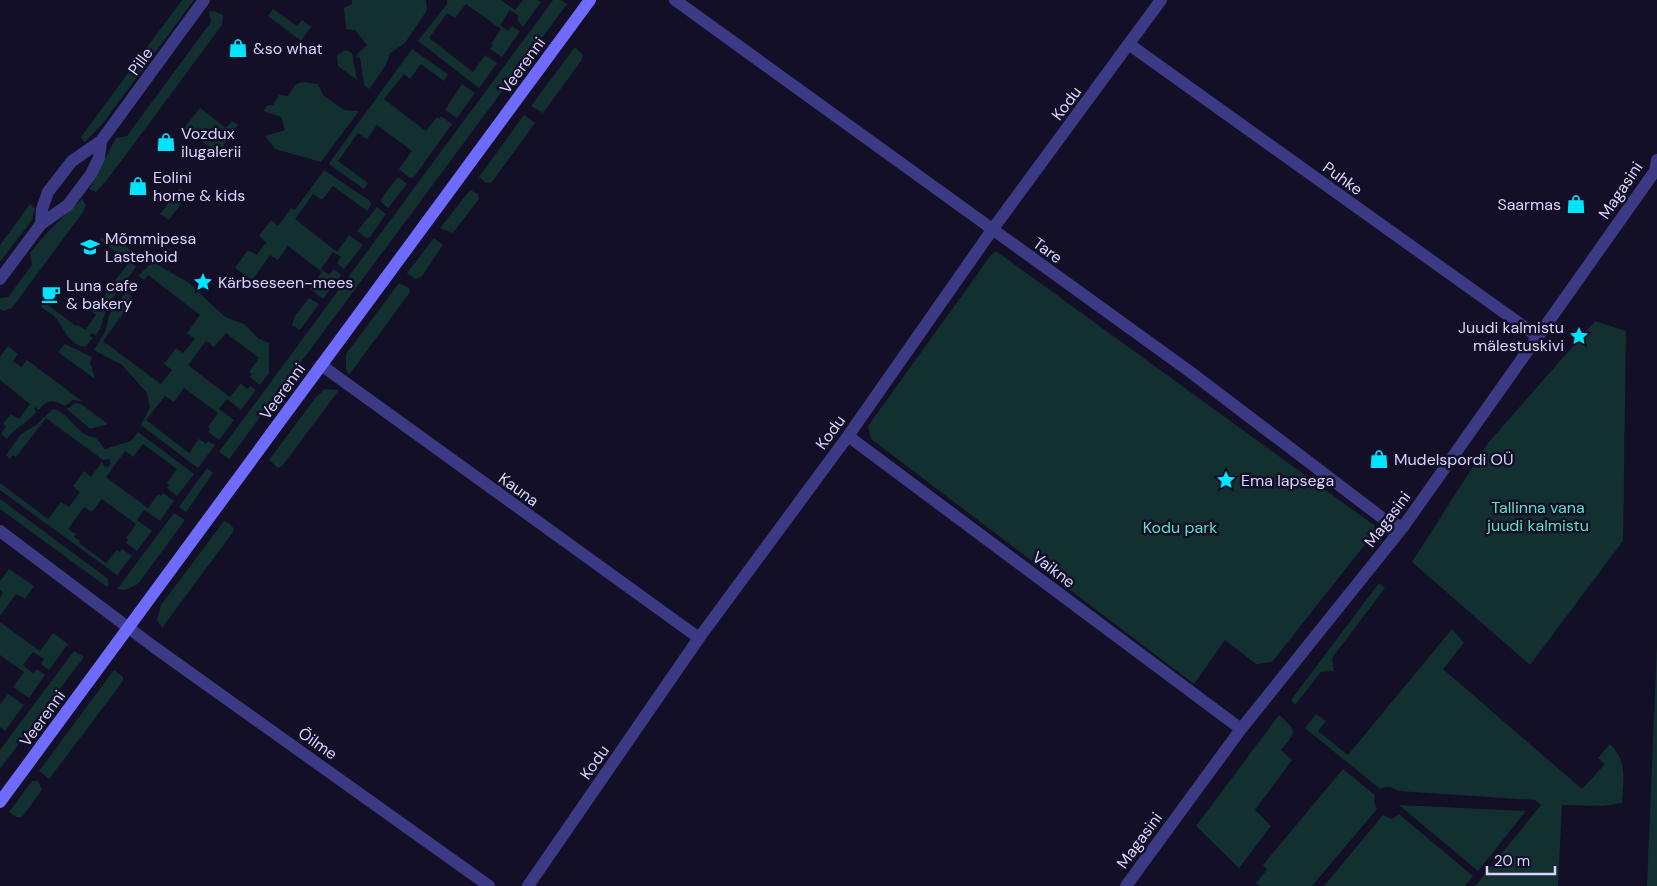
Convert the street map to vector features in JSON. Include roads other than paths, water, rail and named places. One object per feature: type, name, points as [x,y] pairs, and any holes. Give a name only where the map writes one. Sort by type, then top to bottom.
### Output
[{"type":"street","name":"Pille","points":[[41,224],[42,209],[48,192],[72,161],[101,140],[204,0]]},
{"type":"street","name":"Veerenni","points":[[0,802],[590,0]]},
{"type":"street","name":"Tare","points":[[675,0],[1189,371],[1385,520],[1402,527]]},
{"type":"street","name":"Kodu","points":[[528,886],[699,638],[848,436],[992,230],[1130,45],[1161,0]]},
{"type":"street","name":"Puhke","points":[[1130,45],[1537,336]]},
{"type":"street","name":"Pille","points":[[0,279],[41,224],[68,205],[91,174],[99,158],[101,140]]},
{"type":"street","name":"Magasini","points":[[1126,886],[1241,729],[1402,527],[1655,171],[1657,160]]},
{"type":"street","name":"Kauna","points":[[321,365],[699,638]]},
{"type":"street","name":"Vaikne","points":[[848,436],[1241,729]]},
{"type":"street","name":"Õilme","points":[[0,531],[128,627],[488,886]]},
{"type":"place","name":"&so what","points":[[238,48]]},
{"type":"place","name":"Vozdux ilugalerii","points":[[166,142]]},
{"type":"place","name":"Eolini home & kids","points":[[138,186]]},
{"type":"place","name":"Saarmas","points":[[1576,204]]},
{"type":"place","name":"Mõmmipesa Lastehoid","points":[[90,247]]},
{"type":"place","name":"Kärbseseen-mees","points":[[203,282]]},
{"type":"place","name":"Luna cafe & bakery","points":[[51,294]]},
{"type":"place","name":"Juudi kalmistu mälestuskivi","points":[[1579,336]]},
{"type":"place","name":"Mudelspordi OÜ","points":[[1379,459]]},
{"type":"place","name":"Ema lapsega","points":[[1226,480]]},
{"type":"park label","name":"Tallinna vana juudi kalmistu","points":[[1538,516]]},
{"type":"park label","name":"Kodu park","points":[[1180,527]]}]
